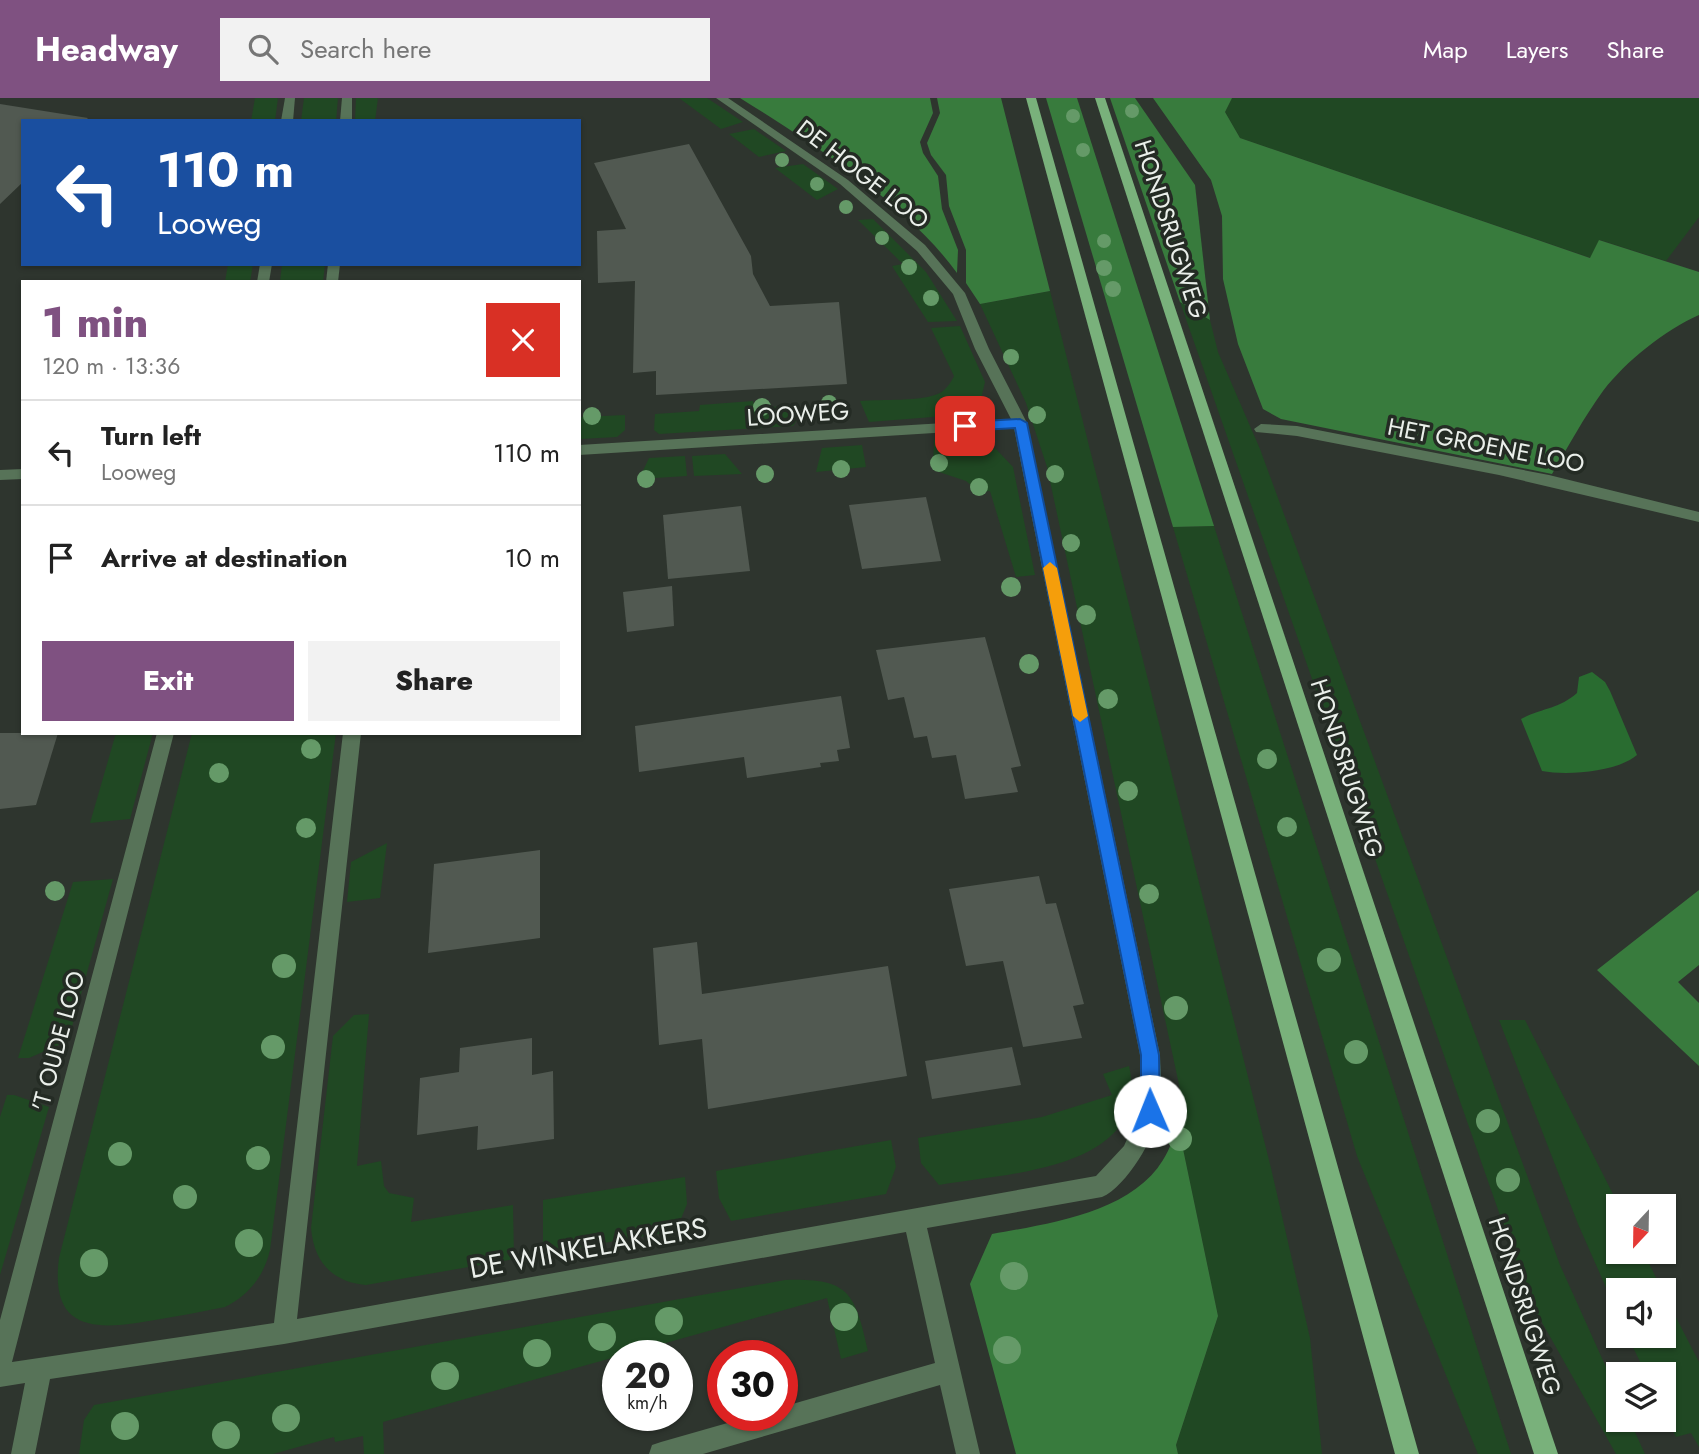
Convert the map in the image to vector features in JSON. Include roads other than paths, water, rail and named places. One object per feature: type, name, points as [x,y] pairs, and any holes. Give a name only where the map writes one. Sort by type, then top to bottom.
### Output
[{"type":"main road","points":[[1031,98],[1407,1454]]},
{"type":"main road","name":"HONDSRUGWEG","points":[[1100,98],[1546,1454]]},
{"type":"street","points":[[287,119],[290,98]]},
{"type":"street","points":[[346,119],[348,98]]},
{"type":"street","name":"DE HOGE LOO","points":[[721,98],[844,182],[920,248],[960,293],[982,349],[1020,423],[1150,1055],[1150,1111],[1131,1153]]},
{"type":"street","name":"LOOWEG","points":[[581,450],[1020,423]]},
{"type":"street","name":"HET GROENE LOO","points":[[1261,429],[1297,431],[1617,494],[1699,517]]},
{"type":"street","points":[[0,475],[21,474]]},
{"type":"street","name":"'T OUDE LOO","points":[[0,1363],[165,735]]},
{"type":"street","points":[[284,1333],[352,735]]},
{"type":"street","name":"DE WINKELAKKERS","points":[[0,1375],[284,1333],[1102,1186],[1131,1153]]},
{"type":"street","points":[[914,1221],[968,1454]]},
{"type":"street","points":[[23,1454],[40,1368]]},
{"type":"street","points":[[661,1454],[948,1371]]}]
